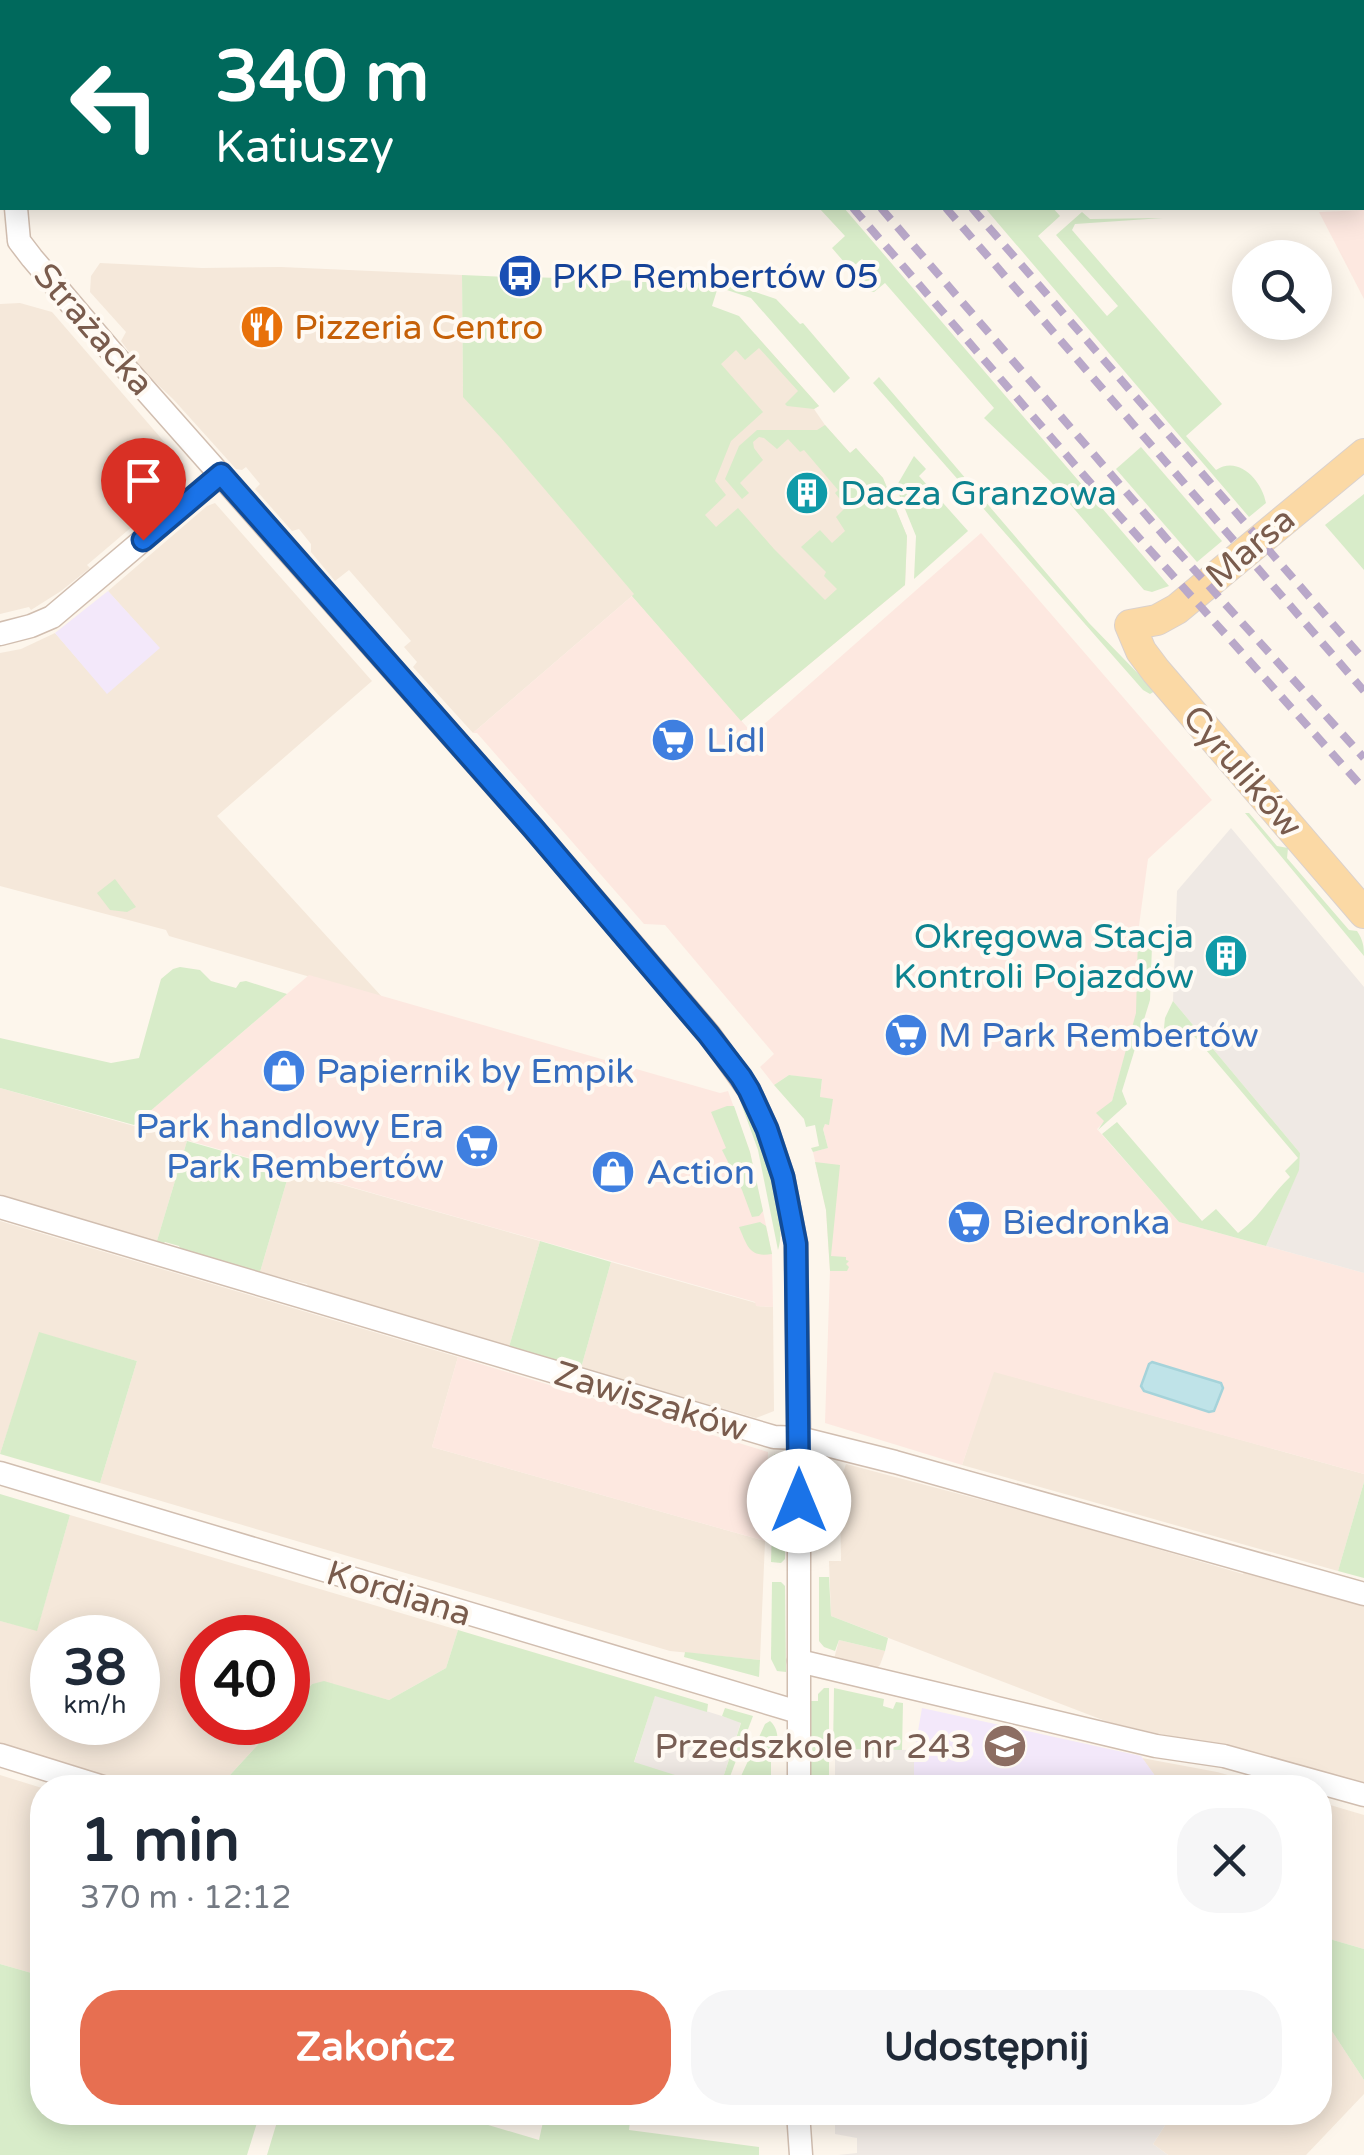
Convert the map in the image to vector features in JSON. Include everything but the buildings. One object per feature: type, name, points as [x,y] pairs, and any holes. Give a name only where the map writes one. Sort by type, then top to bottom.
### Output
[{"type":"main road","name":"Marsa","points":[[1130,624],[1146,624],[1177,608],[1364,454]]},
{"type":"main road","name":"Cyrulików","points":[[1130,624],[1141,651],[1156,671],[1364,912]]},
{"type":"street","name":"Strażacka","points":[[16,210],[9,242],[106,345],[533,828],[741,1077],[767,1129],[783,1177],[796,1244],[800,1775]]},
{"type":"street","points":[[0,634],[52,617],[221,474]]},
{"type":"street","name":"Zawiszaków","points":[[0,1206],[774,1437],[799,1438],[895,1462],[1364,1594]]},
{"type":"street","name":"Kordiana","points":[[0,1473],[798,1712]]},
{"type":"street","points":[[799,1661],[1137,1742],[1224,1756],[1290,1775]]},
{"type":"street","points":[[0,1755],[64,1775]]},
{"type":"street","points":[[1332,1787],[1364,1796]]},
{"type":"street","points":[[799,2125],[801,2155]]},
{"type":"shaded area","points":[[1364,210],[1364,299],[1319,212]]},
{"type":"shaded area","points":[[100,263],[462,275],[463,396],[755,334],[819,406],[814,409],[825,425],[850,453],[856,448],[883,478],[907,536],[905,585],[741,721],[632,596],[473,733],[413,667],[417,662],[404,647],[411,641],[349,570],[335,581],[311,552],[311,544],[299,529],[292,531],[255,489],[260,484],[246,467],[236,469],[142,370],[121,341],[126,332],[90,292],[91,276]]},
{"type":"shaded area","points":[[20,303],[52,312],[185,466],[187,480],[61,591],[31,610],[29,607],[0,614],[0,304]]},
{"type":"shaded area","points":[[215,503],[372,681],[217,816],[383,998],[169,936],[166,930],[0,886],[0,653],[21,649],[55,633],[107,693],[159,648],[108,591]]},
{"type":"shaded area","points":[[981,533],[1212,800],[1148,859],[1138,933],[1137,1013],[1112,1101],[1097,1129],[1179,1222],[1364,1273],[1364,1474],[994,1372],[962,1465],[825,1423],[830,1270],[826,1210],[813,1152],[828,1148],[820,1097],[822,1080],[789,1075],[774,1085],[760,1067],[774,1054],[665,925],[644,924],[473,733],[632,596],[753,734]]},
{"type":"shaded area","points":[[108,591],[160,648],[107,694],[55,633]]},
{"type":"shaded area","points":[[1231,828],[1364,987],[1364,1273],[1266,1246],[1298,1171],[1300,1153],[1173,1001],[1177,891]]},
{"type":"shaded area","name":"Park handlowy Era Park Rembertów","points":[[309,975],[720,1093],[728,1091],[750,1152],[772,1254],[773,1307],[756,1306],[755,1302],[134,1125]]},
{"type":"shaded area","points":[[0,1088],[187,1141],[156,1244],[0,1194]]},
{"type":"shaded area","points":[[290,1170],[540,1241],[509,1347],[260,1272]]},
{"type":"shaded area","points":[[0,1221],[458,1357],[432,1447],[765,1541],[760,1660],[670,1651],[100,1483],[137,1361],[40,1333],[0,1454]]},
{"type":"shaded area","points":[[611,1262],[756,1306],[773,1307],[774,1411],[756,1418],[581,1368]]},
{"type":"shaded area","points":[[458,1357],[768,1452],[765,1541],[432,1447]]},
{"type":"shaded area","points":[[993,1371],[1364,1474],[1338,1571],[962,1465]]},
{"type":"shaded area","points":[[846,1464],[1364,1605],[1364,1784],[1233,1747],[1108,1722],[831,1616],[829,1561],[841,1561],[840,1494]]},
{"type":"shaded area","points":[[70,1515],[458,1630],[446,1668],[389,1700],[324,1682],[310,1686],[310,1615],[180,1615],[180,1745],[258,1745],[230,1775],[103,1775],[0,1743],[0,1621],[30,1628],[30,1745],[160,1745],[160,1615],[41,1615]]},
{"type":"shaded area","points":[[839,1640],[885,1651],[880,1665],[876,1669],[834,1659]]},
{"type":"shaded area","points":[[655,1695],[741,1722],[724,1775],[674,1775],[634,1763]]},
{"type":"shaded area","name":"Przedszkole nr 243","points":[[922,1708],[1141,1756],[1154,1775],[914,1775]]},
{"type":"shaded area","points":[[835,1749],[915,1750],[914,1775],[835,1775]]},
{"type":"shaded area","points":[[1142,1758],[1228,1775],[1154,1775]]},
{"type":"shaded area","points":[[0,1775],[30,1784],[30,1973],[0,1964]]},
{"type":"shaded area","points":[[1332,1806],[1364,1815],[1364,1949],[1333,1940]]},
{"type":"shaded area","points":[[1332,2031],[1364,2080],[1364,2094],[1306,2155],[1168,2155],[1153,2144],[1165,2125],[1332,2125]]},
{"type":"shaded area","points":[[835,2125],[1165,2125],[1153,2144],[1168,2155],[838,2155],[857,2153],[857,2138],[835,2134]]},
{"type":"green space","points":[[821,210],[846,210],[1169,586],[1152,592],[1144,590],[1051,482],[984,418],[994,408],[885,283],[870,291],[861,281],[873,270],[862,259],[850,269],[832,248],[845,236]]},
{"type":"green space","points":[[987,210],[1055,210],[1060,216],[1038,236],[1107,316],[1118,306],[1056,235],[1082,212],[1090,219],[1163,218],[1075,224],[1072,230],[1222,404],[1186,436],[1216,470],[1225,466],[1241,468],[1260,486],[1266,503],[1249,517]]},
{"type":"green space","points":[[462,275],[529,281],[530,277],[721,284],[776,299],[803,323],[850,378],[834,393],[751,298],[718,287],[712,306],[739,316],[819,406],[787,406],[798,391],[759,348],[745,360],[736,350],[721,364],[763,412],[731,441],[715,481],[726,495],[705,515],[716,527],[738,508],[825,600],[837,589],[801,547],[820,530],[832,543],[845,531],[836,517],[846,507],[835,493],[838,490],[804,450],[800,452],[788,439],[777,449],[764,438],[753,442],[763,460],[740,483],[749,493],[742,499],[725,479],[739,446],[757,430],[817,430],[825,425],[850,453],[856,448],[883,478],[907,536],[905,585],[741,721],[463,397]]},
{"type":"green space","points":[[879,377],[1089,623],[1155,691],[1150,694],[1143,690],[873,383]]},
{"type":"green space","points":[[1141,447],[1222,541],[1197,562],[1116,469]]},
{"type":"green space","points":[[914,456],[926,469],[919,476],[968,531],[914,579],[916,536],[896,487]]},
{"type":"green space","points":[[1364,494],[1364,570],[1325,525]]},
{"type":"green space","points":[[1245,813],[1277,846],[1288,848],[1287,858],[1349,930],[1357,931],[1364,956]]},
{"type":"green space","points":[[115,879],[136,907],[127,912],[110,910],[97,893]]},
{"type":"green space","points":[[1138,933],[1152,946],[1150,1000],[1122,1091],[1127,1104],[1098,1130],[1104,1121],[1096,1113],[1112,1101],[1136,1013]]},
{"type":"green space","points":[[180,967],[200,970],[211,981],[236,988],[246,981],[287,994],[134,1125],[0,1088],[0,1038],[111,1063],[139,1058],[161,979]]},
{"type":"green space","points":[[1173,1001],[1300,1153],[1299,1170],[1266,1246],[1179,1222],[1102,1134],[1117,1122],[1202,1221],[1216,1209],[1238,1233],[1290,1177],[1285,1171],[1298,1158],[1189,1030],[1175,1041],[1164,1028]]},
{"type":"green space","points":[[789,1075],[822,1079],[820,1097],[833,1099],[829,1125],[825,1124],[823,1129],[828,1148],[813,1152],[811,1148],[819,1146],[815,1125],[806,1127],[804,1119],[774,1085]]},
{"type":"green space","points":[[738,1095],[754,1127],[775,1194],[778,1250],[758,1150]]},
{"type":"green space","points":[[734,1106],[750,1152],[763,1211],[759,1216],[752,1217],[722,1150],[726,1148],[711,1112]]},
{"type":"green space","points":[[187,1141],[290,1170],[260,1272],[182,1251],[179,1246],[165,1242],[161,1246],[156,1244]]},
{"type":"green space","points":[[815,1162],[840,1165],[831,1256],[846,1257],[847,1271],[830,1271],[826,1210]]},
{"type":"green space","points":[[760,1222],[766,1226],[772,1254],[754,1252],[739,1227]]},
{"type":"green space","points":[[540,1241],[611,1262],[581,1368],[509,1347]]},
{"type":"green space","points":[[39,1332],[137,1361],[100,1483],[0,1454]]},
{"type":"green space","points":[[774,1454],[786,1461],[785,1559],[781,1563],[771,1562]]},
{"type":"green space","points":[[1364,1482],[1364,1578],[1338,1571]]},
{"type":"green space","points":[[0,1494],[70,1515],[42,1615],[30,1615],[30,1629],[0,1621]]},
{"type":"green space","points":[[819,1577],[829,1577],[831,1616],[888,1638],[885,1651],[839,1640],[835,1651],[824,1647],[819,1641]]},
{"type":"green space","points":[[772,1582],[785,1586],[786,1672],[777,1671],[771,1659]]},
{"type":"green space","points":[[458,1630],[708,1704],[707,1712],[655,1696],[634,1762],[675,1775],[230,1775],[258,1745],[310,1745],[312,1684],[324,1681],[389,1700],[446,1668]]},
{"type":"green space","points":[[685,1652],[760,1660],[759,1677],[684,1657]]},
{"type":"green space","points":[[829,1688],[829,1775],[809,1775],[810,1701],[818,1701],[818,1694]]},
{"type":"green space","points":[[834,1688],[884,1699],[883,1706],[893,1709],[896,1702],[903,1703],[902,1750],[833,1749]]},
{"type":"green space","points":[[725,1708],[753,1716],[731,1775],[724,1775],[741,1723],[722,1716]]},
{"type":"green space","points":[[770,1721],[778,1738],[771,1775],[742,1775],[765,1724]]},
{"type":"green space","points":[[1332,1939],[1364,1949],[1364,2080],[1332,2031]]},
{"type":"green space","points":[[0,1964],[30,1973],[30,2125],[256,2125],[247,2155],[0,2155]]},
{"type":"green space","points":[[276,2125],[488,2125],[539,2140],[542,2125],[630,2125],[629,2130],[759,2147],[759,2155],[267,2155]]},
{"type":"water","points":[[1152,1362],[1221,1383],[1223,1388],[1214,1411],[1144,1391],[1141,1386]]},
{"type":"railway","points":[[855,210],[1107,502],[1364,789]]},
{"type":"railway","points":[[883,210],[1172,545],[1364,758]]},
{"type":"railway","points":[[948,210],[1364,691]]},
{"type":"railway","points":[[974,210],[1364,660]]},
{"type":"place","name":"PKP Rembertów 05","points":[[520,276]]},
{"type":"place","name":"Pizzeria Centro","points":[[262,327]]},
{"type":"place","name":"Dacza Granzowa","points":[[807,493]]},
{"type":"place","name":"Lidl","points":[[673,740]]},
{"type":"place","name":"Okręgowa Stacja Kontroli Pojazdów","points":[[1226,956]]},
{"type":"place","name":"M Park Rembertów","points":[[906,1035]]},
{"type":"place","name":"Papiernik by Empik","points":[[284,1071]]},
{"type":"place","name":"Park handlowy Era Park Rembertów","points":[[477,1146]]},
{"type":"place","name":"Action","points":[[613,1172]]},
{"type":"place","name":"Biedronka","points":[[969,1222]]},
{"type":"place","name":"Przedszkole nr 243","points":[[1005,1746]]},
{"type":"route","points":[[143,540],[221,474],[533,828],[741,1077],[767,1129],[783,1177],[796,1244],[799,1501]]}]
